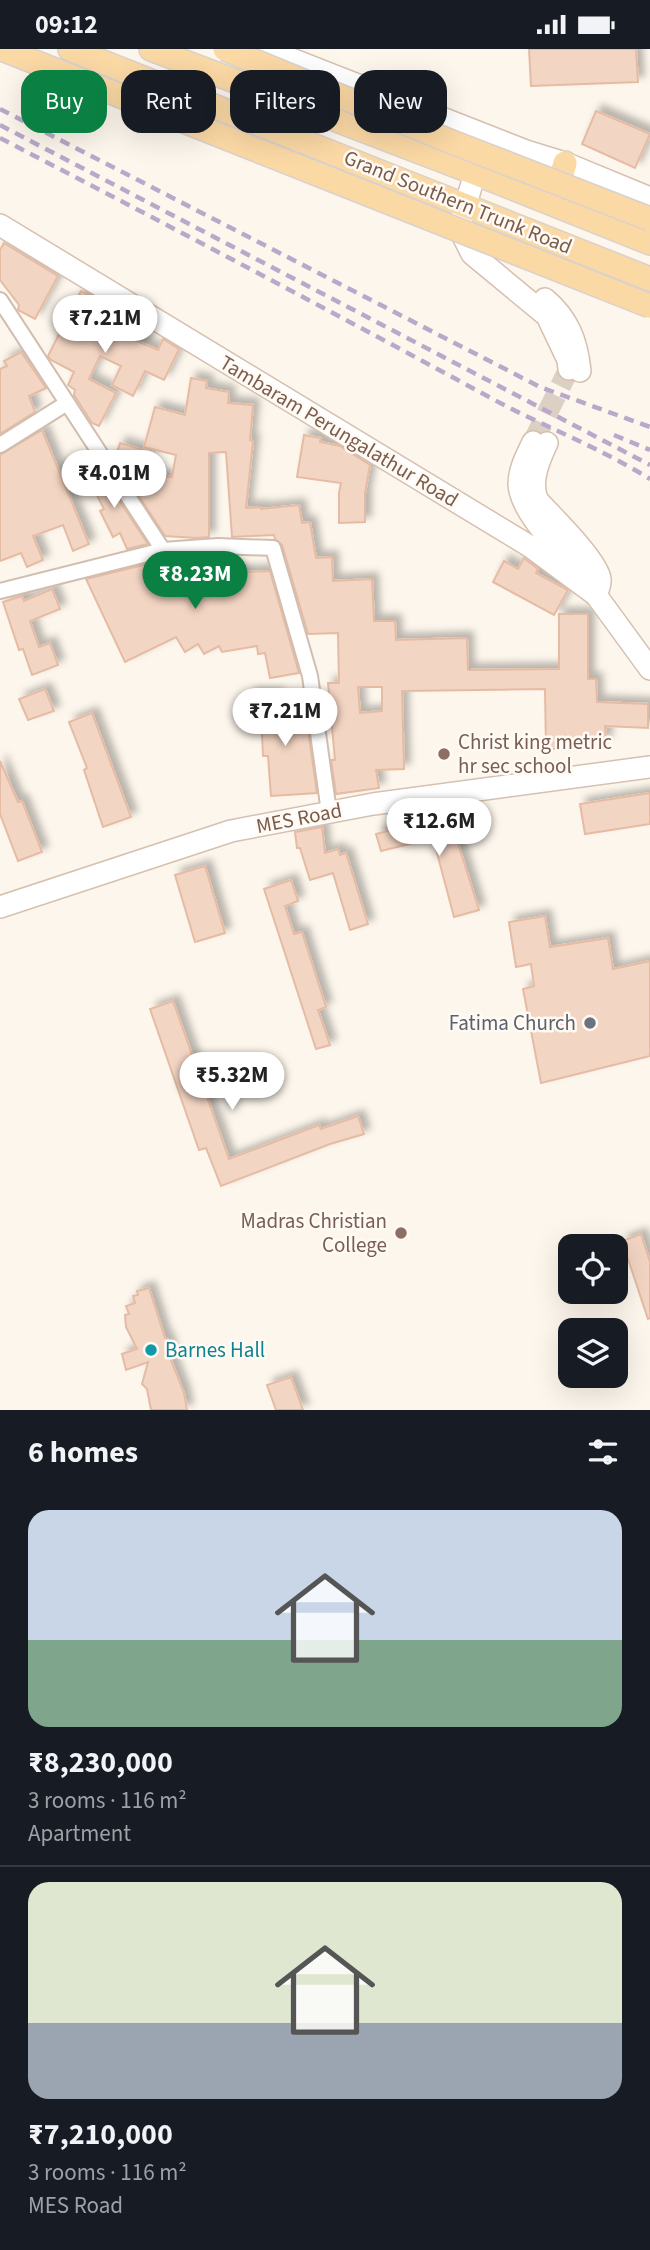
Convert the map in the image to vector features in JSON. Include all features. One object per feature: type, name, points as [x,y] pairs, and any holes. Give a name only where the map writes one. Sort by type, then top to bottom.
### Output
[{"type":"main road","points":[[2,49],[650,306]]},
{"type":"main road","name":"Grand Southern Trunk Road","points":[[70,49],[465,203],[650,279]]},
{"type":"main road","name":"Grand Southern Trunk Road","points":[[151,49],[650,243]]},
{"type":"main road","points":[[225,49],[650,219]]},
{"type":"main road","points":[[553,204],[565,163]]},
{"type":"street","points":[[266,49],[650,198]]},
{"type":"street","points":[[475,173],[459,228],[472,254],[547,316],[575,372],[575,339],[562,315],[487,253],[485,247],[492,214]]},
{"type":"street","name":"Tambaram Perungalathur Road","points":[[0,225],[531,547],[590,591],[650,669]]},
{"type":"street","points":[[2,308],[163,550]]},
{"type":"street","points":[[0,445],[67,403]]},
{"type":"street","points":[[540,442],[521,469],[519,484],[522,498],[544,531],[579,572],[590,591]]},
{"type":"street","points":[[0,591],[163,550],[218,546],[273,548],[310,676],[329,812]]},
{"type":"street","name":"MES Road","points":[[0,907],[231,831],[373,804],[650,767]]},
{"type":"building","points":[[529,49],[636,49],[638,82],[531,86]]},
{"type":"building","points":[[596,111],[650,134],[635,168],[582,144]]},
{"type":"building","points":[[4,243],[58,276],[35,319],[18,310],[19,305],[0,280],[0,250]]},
{"type":"building","points":[[81,291],[105,304],[103,307],[134,322],[127,337],[158,350],[163,339],[179,349],[164,380],[145,371],[133,396],[112,385],[121,366],[100,356],[89,379],[116,393],[99,426],[92,423],[74,395],[75,390],[68,385],[74,372],[48,356]]},
{"type":"building","points":[[21,352],[46,388],[29,396],[35,412],[0,434],[0,369],[7,366],[4,361]]},
{"type":"building","points":[[191,378],[207,381],[206,388],[229,392],[228,403],[253,405],[250,440],[253,441],[246,508],[299,505],[302,523],[310,522],[316,558],[332,557],[333,581],[372,579],[374,621],[395,621],[396,640],[467,638],[468,670],[559,669],[559,614],[588,614],[588,679],[596,679],[597,702],[648,704],[648,728],[605,726],[606,741],[570,743],[570,749],[546,749],[545,689],[402,691],[404,769],[376,770],[379,788],[336,794],[331,760],[335,760],[328,683],[339,683],[338,633],[308,634],[282,545],[274,535],[232,537],[226,452],[209,453],[209,537],[196,538],[165,536],[133,487],[133,468],[118,463],[115,459],[120,443],[150,452],[143,476],[172,477],[176,455],[144,447],[155,407],[185,415]],"holes":[[[358,687],[382,687],[382,711],[360,713]]]},
{"type":"building","points":[[42,430],[89,544],[73,551],[63,525],[33,536],[43,560],[27,567],[21,553],[0,561],[0,455]]},
{"type":"building","points":[[304,435],[340,446],[370,465],[365,493],[365,522],[339,523],[341,483],[297,477]]},
{"type":"building","points":[[94,462],[148,544],[127,549],[120,533],[113,537],[100,511],[104,509],[83,468]]},
{"type":"building","points":[[213,556],[214,573],[270,571],[299,673],[270,678],[265,653],[258,654],[257,646],[222,652],[219,646],[204,654],[198,644],[185,652],[176,637],[125,662],[86,579],[168,559],[176,575],[197,574],[197,557]]},
{"type":"building","points":[[524,558],[538,569],[536,573],[568,590],[554,615],[493,582],[504,561],[518,569]]},
{"type":"building","points":[[52,589],[60,609],[30,621],[39,647],[50,643],[58,665],[32,675],[23,649],[19,650],[3,602],[22,596],[24,601]]},
{"type":"building","points":[[45,689],[54,711],[28,720],[19,699]]},
{"type":"building","points":[[249,695],[277,695],[276,716],[306,716],[317,793],[271,796],[268,756],[263,756],[261,714],[249,714]]},
{"type":"building","points":[[92,713],[131,817],[103,827],[84,770],[87,768],[69,722]]},
{"type":"building","points":[[0,761],[18,802],[22,801],[42,852],[18,861],[0,814]]},
{"type":"building","points":[[650,793],[650,824],[585,834],[580,804]]},
{"type":"building","points":[[449,815],[479,910],[454,917],[433,838],[381,851],[376,834]]},
{"type":"building","points":[[322,827],[325,853],[338,849],[340,855],[346,853],[368,924],[350,930],[333,873],[310,880],[300,848],[297,848],[295,832]]},
{"type":"building","points":[[205,866],[225,933],[195,942],[175,875]]},
{"type":"building","points":[[291,880],[298,901],[285,906],[294,934],[302,932],[326,1007],[318,1010],[330,1045],[316,1049],[264,889]]},
{"type":"building","name":"Fatima Church","points":[[545,916],[550,947],[608,938],[613,969],[650,961],[650,1056],[541,1083],[523,989],[534,986],[531,964],[516,967],[509,922]]},
{"type":"building","points":[[173,1001],[229,1159],[319,1125],[321,1129],[358,1116],[364,1134],[330,1144],[221,1186],[206,1148],[199,1150],[150,1009]]},
{"type":"building","points":[[641,1234],[650,1262],[648,1319],[628,1259],[628,1239]]},
{"type":"building","name":"Barnes Hall","points":[[149,1288],[167,1338],[171,1352],[169,1355],[184,1393],[187,1410],[151,1410],[147,1389],[142,1384],[148,1362],[126,1370],[122,1354],[137,1349],[126,1327],[125,1315],[129,1314],[126,1306],[135,1303],[133,1296],[138,1295],[137,1291]]},
{"type":"building","points":[[291,1377],[303,1410],[276,1410],[267,1385]]},
{"type":"tunnel","points":[[533,442],[569,369]]},
{"type":"railway","points":[[0,109],[540,387],[650,427]]},
{"type":"railway","points":[[0,125],[650,465]]},
{"type":"railway","points":[[0,138],[509,408],[611,457],[650,479]]},
{"type":"railway","points":[[614,435],[650,450]]},
{"type":"place","name":"Christ king metric hr sec school","points":[[444,754]]},
{"type":"place","name":"Fatima Church","points":[[590,1023]]},
{"type":"place","name":"Madras Christian College","points":[[401,1233]]},
{"type":"place","name":"Barnes Hall","points":[[151,1350]]}]
